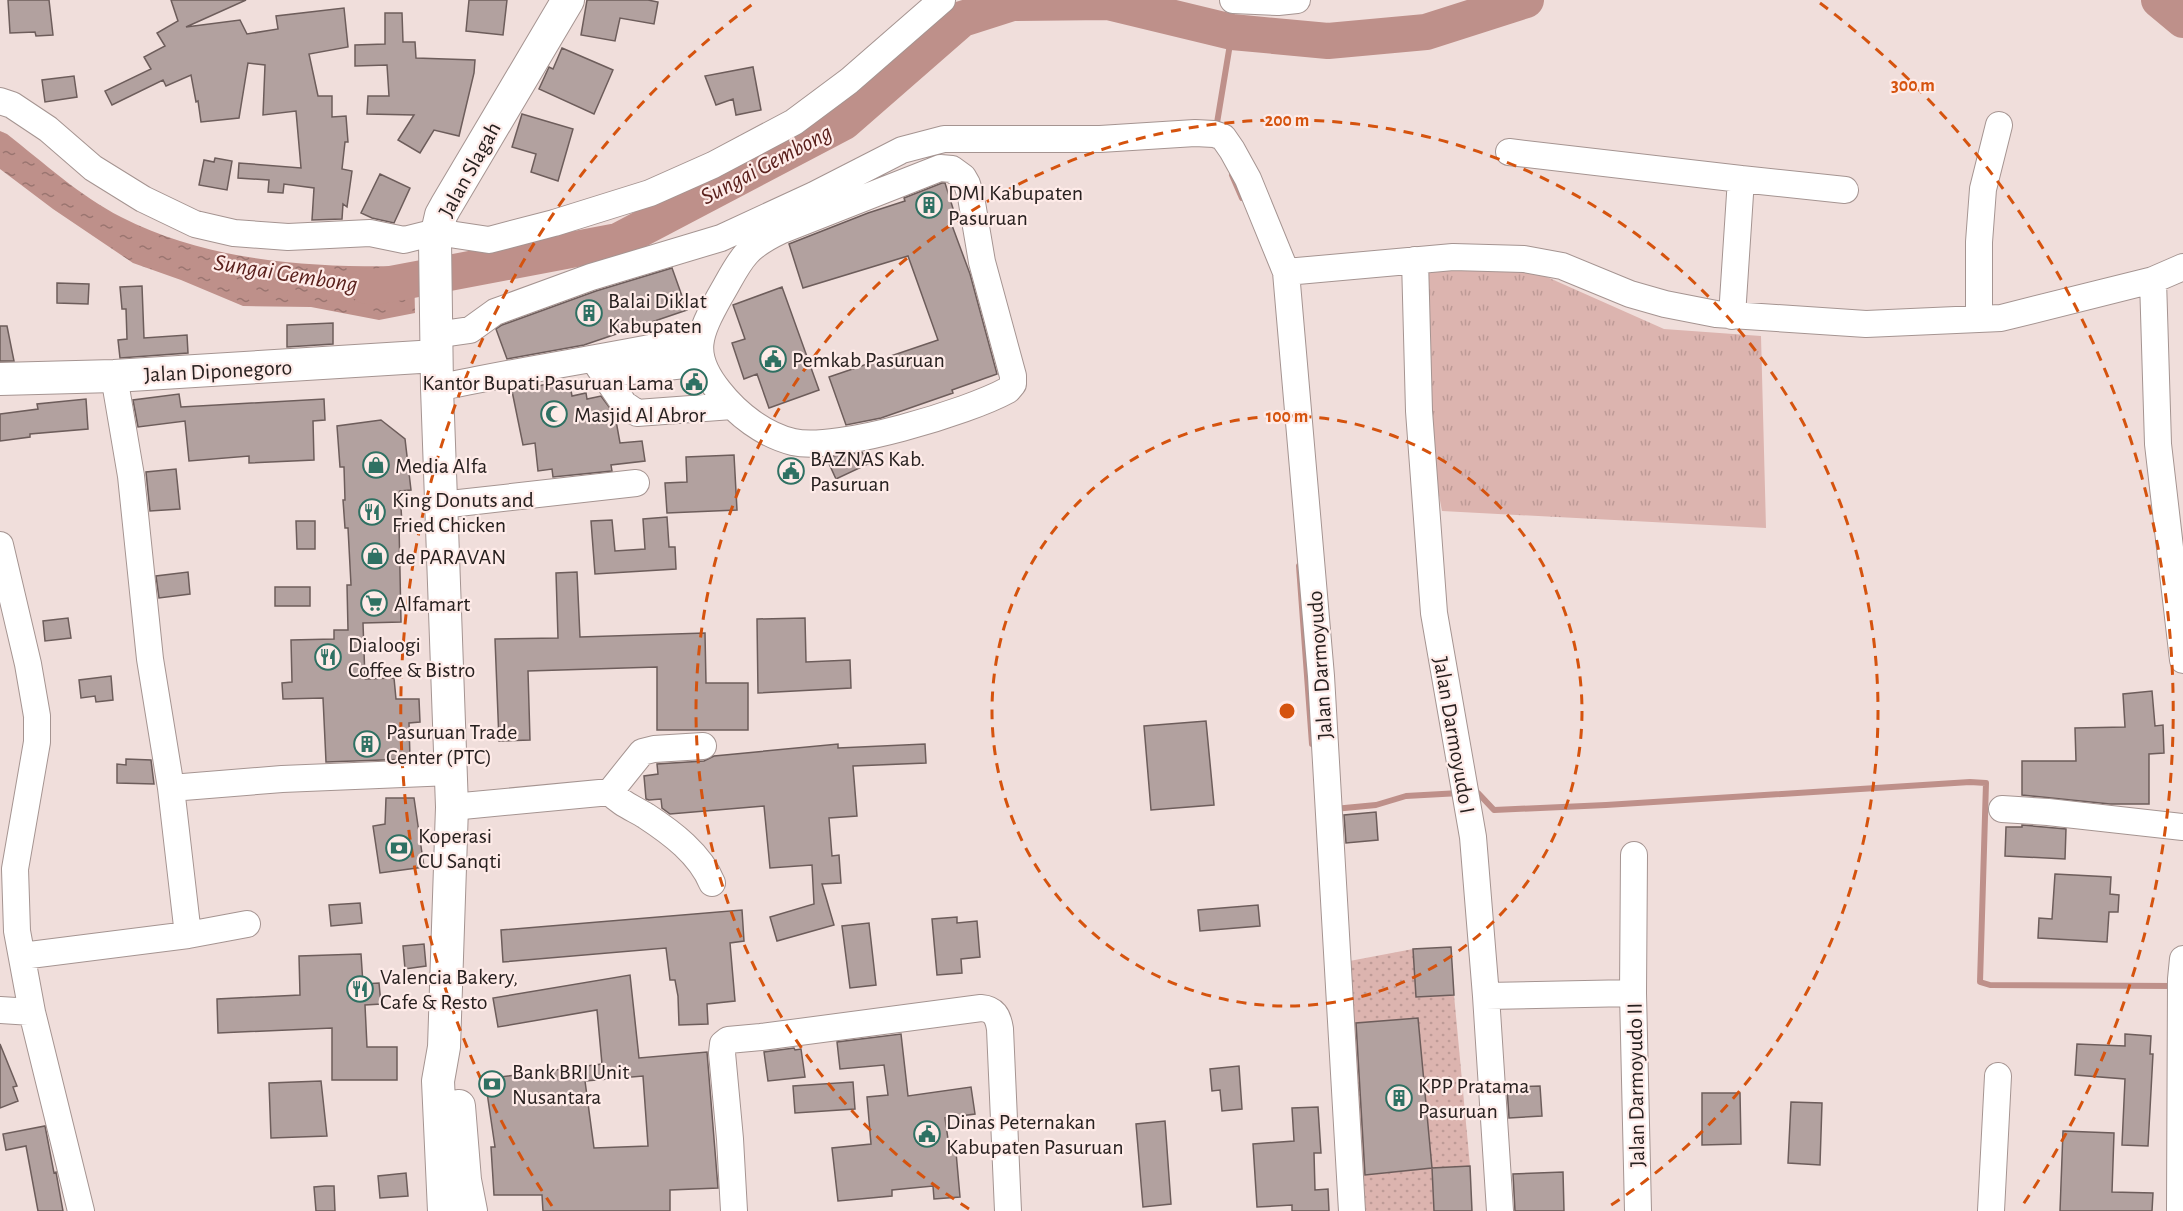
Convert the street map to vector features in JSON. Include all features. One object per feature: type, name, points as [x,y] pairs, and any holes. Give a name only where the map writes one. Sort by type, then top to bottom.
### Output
[{"type":"main road","name":"Jalan Slagah","points":[[452,1208],[465,1180],[457,1077],[444,1047],[452,807],[437,388],[436,236],[441,216],[456,187],[568,0]]},
{"type":"main road","name":"Jalan Diponegoro","points":[[0,379],[114,376],[436,339]]},
{"type":"street","points":[[0,100],[12,105],[48,129],[93,168],[143,199],[195,224],[234,233],[288,237],[370,233],[404,240],[436,236],[489,240],[554,224],[650,193],[713,165],[794,122],[849,81],[942,0]]},
{"type":"street","points":[[1233,0],[1278,2],[1297,0]]},
{"type":"street","points":[[1979,319],[1979,242],[1983,189],[1999,125]]},
{"type":"street","name":"Jalan Darmoyudo","points":[[436,339],[470,330],[492,313],[591,277],[721,238],[915,145],[944,139],[1100,139],[1217,135],[1223,137],[1248,179],[1286,272],[1321,676],[1352,1211]]},
{"type":"street","points":[[1509,152],[1845,190]]},
{"type":"street","points":[[940,168],[952,169],[963,177],[971,197],[982,262],[1013,376],[1008,390],[965,408],[885,433],[826,442],[794,442],[784,439],[762,429],[732,406],[711,380],[701,350],[710,314],[745,253],[764,238],[940,168]]},
{"type":"street","points":[[1732,316],[1741,179]]},
{"type":"street","points":[[1286,272],[1454,257],[1524,259],[1562,266],[1630,294],[1665,304],[1716,314],[1866,324],[2001,318],[2153,280],[2183,267]]},
{"type":"street","name":"Jalan Darmoyudo I","points":[[1415,260],[1419,411],[1434,613],[1473,837],[1500,1211]]},
{"type":"street","points":[[2153,280],[2158,444],[2183,660]]},
{"type":"street","points":[[437,388],[499,374],[599,367],[701,350]]},
{"type":"street","points":[[599,367],[624,404],[637,413],[732,406]]},
{"type":"street","points":[[114,376],[131,476],[150,659],[171,788],[188,935]]},
{"type":"street","points":[[441,505],[636,483]]},
{"type":"street","points":[[0,545],[28,664],[37,716],[37,742],[15,869],[17,931],[33,1012],[81,1211]]},
{"type":"street","points":[[452,807],[610,792],[642,752],[654,748],[703,746]]},
{"type":"street","points":[[171,788],[282,779],[451,772]]},
{"type":"street","points":[[610,792],[620,802],[658,824],[691,851],[706,868],[712,883]]},
{"type":"street","points":[[2002,809],[2183,827]]},
{"type":"street","name":"Jalan Darmoyudo II","points":[[1634,855],[1633,958],[1638,1211]]},
{"type":"street","points":[[22,956],[188,935],[247,924]]},
{"type":"street","points":[[2180,1211],[2181,978]]},
{"type":"street","points":[[1486,996],[1634,993]]},
{"type":"street","points":[[734,1211],[723,1044],[728,1040],[981,1008],[993,1011],[999,1021],[1008,1211]]},
{"type":"street","points":[[0,1010],[33,1012]]},
{"type":"street","points":[[1991,1211],[1998,1076]]},
{"type":"green space","points":[[1449,264],[1538,273],[1664,329],[1761,336],[1766,528],[1442,511],[1423,412],[1420,269]]},
{"type":"green space","points":[[1413,949],[1417,996],[1454,995],[1470,1166],[1432,1169],[1434,1211],[1354,1211],[1339,963]]},
{"type":"water","points":[[0,131],[106,209],[155,232],[191,244],[227,253],[302,264],[414,266],[415,313],[379,320],[311,307],[243,306],[133,263],[53,209],[0,169]]},
{"type":"building","points":[[8,0],[49,0],[53,35],[36,36],[35,32],[10,33]]},
{"type":"building","points":[[171,0],[246,0],[186,27],[240,20],[247,34],[278,29],[276,16],[344,8],[348,47],[309,54],[318,96],[332,96],[332,117],[346,116],[348,142],[345,142],[342,169],[352,171],[347,207],[343,204],[342,219],[312,220],[314,188],[284,184],[283,193],[268,192],[269,180],[238,178],[239,163],[301,168],[296,111],[263,115],[265,65],[248,63],[239,118],[201,122],[191,75],[166,86],[163,80],[112,105],[105,91],[151,69],[144,57],[165,46],[157,33],[178,21]]},
{"type":"building","points":[[469,0],[507,0],[503,35],[466,31]]},
{"type":"building","points":[[587,0],[658,2],[654,24],[620,18],[615,41],[581,35]]},
{"type":"building","points":[[385,13],[402,13],[403,42],[415,42],[416,58],[475,60],[459,136],[434,130],[420,153],[398,140],[414,115],[367,114],[368,96],[389,96],[387,65],[355,66],[355,45],[385,44]]},
{"type":"building","points":[[562,48],[613,70],[594,114],[539,89],[549,67],[553,69]]},
{"type":"building","points":[[753,67],[761,110],[736,115],[733,99],[716,105],[705,76]]},
{"type":"building","points":[[74,76],[77,97],[45,102],[42,80]]},
{"type":"building","points":[[522,114],[573,129],[558,181],[531,172],[536,154],[512,147]]},
{"type":"building","points":[[215,158],[232,161],[227,190],[199,185],[204,160],[214,162]]},
{"type":"building","points":[[380,174],[410,188],[394,223],[361,213]]},
{"type":"building","points":[[945,183],[956,218],[950,220],[970,274],[997,374],[952,390],[953,393],[881,418],[846,425],[829,377],[938,340],[908,256],[803,288],[789,244],[905,201],[904,198]]},
{"type":"building","name":"Balai Diklat Kabupaten","points":[[672,268],[687,310],[584,345],[507,359],[496,329],[502,325],[596,291]]},
{"type":"building","points":[[57,283],[89,284],[88,304],[57,303]]},
{"type":"building","points":[[142,286],[144,338],[187,335],[188,353],[120,358],[118,340],[127,339],[126,309],[122,309],[120,287]]},
{"type":"building","name":"Pemkab Pasuruan","points":[[782,287],[819,390],[769,408],[757,374],[744,379],[732,343],[745,339],[733,305]]},
{"type":"building","points":[[333,323],[333,344],[287,347],[287,325]]},
{"type":"building","points":[[0,326],[7,326],[14,361],[0,361]]},
{"type":"building","points":[[569,380],[572,396],[586,393],[587,399],[601,396],[615,415],[620,443],[642,441],[645,461],[611,465],[612,471],[553,477],[552,469],[538,471],[535,443],[523,445],[512,391]]},
{"type":"building","points":[[179,394],[181,407],[324,399],[325,420],[313,421],[314,460],[249,463],[249,456],[189,461],[185,421],[138,427],[133,400]]},
{"type":"building","points":[[86,399],[88,429],[30,434],[30,437],[0,441],[0,414],[38,409],[37,404]]},
{"type":"building","points":[[381,420],[405,439],[411,490],[400,491],[401,622],[363,623],[365,679],[394,678],[396,699],[419,699],[420,722],[409,723],[410,759],[326,762],[323,698],[283,699],[282,683],[292,682],[291,640],[334,639],[334,630],[348,630],[347,585],[351,585],[348,528],[345,528],[344,467],[340,467],[337,426]]},
{"type":"building","points":[[862,452],[868,464],[836,479],[826,457]]},
{"type":"building","points":[[734,455],[737,510],[667,513],[665,483],[687,482],[686,457]]},
{"type":"building","points":[[176,469],[180,509],[150,511],[146,472]]},
{"type":"building","points":[[667,517],[669,547],[675,547],[676,569],[595,574],[591,521],[612,520],[615,551],[645,549],[643,519]]},
{"type":"building","points":[[296,521],[315,521],[315,549],[297,549]]},
{"type":"building","points":[[188,572],[190,594],[159,598],[156,576]]},
{"type":"building","points":[[577,572],[580,637],[705,633],[706,683],[748,683],[748,730],[657,730],[657,667],[528,671],[530,740],[499,741],[495,639],[558,638],[556,573]]},
{"type":"building","points":[[275,587],[310,587],[310,606],[275,606]]},
{"type":"building","points":[[68,618],[71,638],[45,641],[43,621]]},
{"type":"building","points":[[805,618],[806,662],[850,660],[851,688],[758,693],[757,619]]},
{"type":"building","points":[[111,676],[113,700],[96,702],[95,696],[81,698],[79,680]]},
{"type":"building","points":[[2152,691],[2155,726],[2163,725],[2164,753],[2149,754],[2149,804],[2110,804],[2022,795],[2022,761],[2076,761],[2075,728],[2125,727],[2123,694]]},
{"type":"building","points":[[1206,721],[1214,805],[1151,810],[1144,726]]},
{"type":"building","points":[[838,744],[838,748],[925,744],[926,763],[853,766],[857,816],[829,818],[832,856],[839,855],[841,883],[822,884],[834,925],[777,941],[770,917],[814,904],[812,865],[770,868],[764,806],[670,814],[662,808],[661,799],[646,799],[644,776],[658,774],[657,764],[704,761],[714,756]]},
{"type":"building","points":[[126,759],[151,760],[154,784],[117,783],[117,764],[126,765]]},
{"type":"building","name":"Koperasi CU Sanqti","points":[[386,798],[414,798],[424,867],[380,873],[373,826],[385,824]]},
{"type":"building","points":[[1376,812],[1378,840],[1346,843],[1344,815]]},
{"type":"building","points":[[2022,825],[2066,829],[2065,859],[2005,856],[2006,827],[2022,827]]},
{"type":"building","points":[[2055,874],[2111,877],[2110,894],[2119,895],[2118,912],[2109,912],[2107,942],[2038,938],[2039,918],[2052,919]]},
{"type":"building","points":[[360,903],[362,923],[331,926],[329,905]]},
{"type":"building","points":[[1258,905],[1260,926],[1200,931],[1198,910]]},
{"type":"building","points":[[742,910],[744,941],[730,943],[735,1001],[707,1004],[708,1024],[679,1025],[678,996],[675,980],[670,980],[666,948],[503,962],[501,930]]},
{"type":"building","points":[[957,917],[957,923],[977,921],[980,957],[961,959],[962,973],[937,975],[932,919]]},
{"type":"building","points":[[869,923],[876,985],[850,988],[842,926]]},
{"type":"building","points":[[424,944],[426,966],[405,969],[403,946]]},
{"type":"building","points":[[1451,947],[1454,995],[1416,997],[1413,949]]},
{"type":"building","points":[[361,954],[363,984],[379,983],[381,1004],[365,1005],[367,1047],[397,1047],[397,1080],[332,1080],[332,1028],[218,1033],[217,999],[300,995],[299,956]]},
{"type":"building","points":[[630,975],[639,1058],[707,1052],[718,1188],[670,1190],[670,1211],[543,1211],[542,1195],[494,1195],[491,1147],[495,1147],[485,1079],[602,1064],[597,1010],[498,1027],[493,998]],"holes":[[[643,1076],[648,1146],[594,1148],[585,1081]]]},
{"type":"building","name":"KPP Pratama Pasuruan","points":[[1418,1018],[1432,1168],[1365,1175],[1356,1023]]},
{"type":"building","points":[[901,1034],[908,1096],[971,1087],[975,1114],[945,1118],[950,1153],[956,1152],[960,1197],[934,1199],[933,1186],[892,1190],[892,1196],[838,1201],[832,1148],[871,1144],[867,1097],[888,1095],[884,1065],[840,1069],[837,1042]]},
{"type":"building","points":[[2125,1034],[2151,1036],[2150,1054],[2153,1054],[2148,1146],[2122,1145],[2125,1079],[2075,1075],[2077,1044],[2125,1046]]},
{"type":"building","points":[[0,1044],[17,1086],[13,1087],[18,1101],[0,1108]]},
{"type":"building","points":[[794,1048],[795,1050],[801,1049],[805,1077],[768,1081],[764,1052]]},
{"type":"building","points":[[1239,1066],[1242,1109],[1222,1111],[1220,1090],[1212,1091],[1210,1069]]},
{"type":"building","points":[[321,1081],[327,1136],[271,1138],[269,1083]]},
{"type":"building","points":[[853,1082],[855,1109],[795,1113],[793,1086]]},
{"type":"building","points":[[1540,1086],[1542,1116],[1509,1118],[1507,1087]]},
{"type":"building","points":[[1702,1093],[1740,1093],[1741,1144],[1702,1145]]},
{"type":"building","points":[[1791,1102],[1822,1103],[1820,1165],[1788,1163]]},
{"type":"building","points":[[1318,1107],[1321,1153],[1314,1153],[1315,1190],[1328,1189],[1329,1211],[1292,1211],[1292,1205],[1257,1207],[1253,1144],[1294,1141],[1292,1108]]},
{"type":"building","points":[[1165,1121],[1171,1204],[1143,1207],[1136,1124]]},
{"type":"building","points":[[45,1126],[63,1211],[38,1211],[26,1146],[6,1150],[3,1134]]},
{"type":"building","points":[[2063,1131],[2114,1133],[2112,1192],[2153,1193],[2152,1211],[2060,1211]]},
{"type":"building","points":[[1470,1166],[1472,1211],[1434,1211],[1432,1168]]},
{"type":"building","points":[[1563,1172],[1564,1211],[1515,1211],[1513,1174]]},
{"type":"building","points":[[406,1173],[408,1196],[380,1198],[378,1176]]},
{"type":"building","points":[[334,1186],[335,1211],[316,1211],[314,1187]]},
{"type":"waterway","name":"Sungai Gembong","points":[[367,286],[375,287],[618,241],[844,122],[962,19],[1012,3],[1108,2],[1232,32],[1328,41],[1426,32],[1526,0]]},
{"type":"waterway","name":"Sungai Gembong","points":[[2159,0],[2183,20]]},
{"type":"waterway","points":[[1216,129],[1232,32]]},
{"type":"waterway","points":[[1232,175],[1242,198]]},
{"type":"waterway","points":[[1299,566],[1312,744]]},
{"type":"waterway","points":[[1473,793],[1478,793],[1494,810],[1970,782],[1986,783],[1980,982],[1990,985],[2174,986]]},
{"type":"waterway","points":[[1334,809],[1376,805],[1406,796],[1460,793]]},
{"type":"place","name":"DMI Kabupaten Pasuruan","points":[[929,205]]},
{"type":"place","name":"Balai Diklat Kabupaten","points":[[589,313]]},
{"type":"place","name":"Pemkab Pasuruan","points":[[773,359]]},
{"type":"place","name":"Kantor Bupati Pasuruan Lama","points":[[694,382]]},
{"type":"place","name":"Masjid Al Abror","points":[[554,414]]},
{"type":"place","name":"Media Alfa","points":[[376,465]]},
{"type":"place","name":"BAZNAS Kab. Pasuruan","points":[[791,471]]},
{"type":"place","name":"King Donuts and Fried Chicken","points":[[372,512]]},
{"type":"place","name":"de PARAVAN","points":[[375,556]]},
{"type":"place","name":"Alfamart","points":[[374,603]]},
{"type":"place","name":"Dialoogi Coffee & Bistro","points":[[328,657]]},
{"type":"place","name":"Pasuruan Trade Center (PTC)","points":[[367,744]]},
{"type":"place","name":"Koperasi CU Sanqti","points":[[399,848]]},
{"type":"place","name":"Valencia Bakery, Cafe & Resto","points":[[360,989]]},
{"type":"place","name":"Bank BRI Unit Nusantara","points":[[492,1084]]},
{"type":"place","name":"KPP Pratama Pasuruan","points":[[1399,1098]]},
{"type":"place","name":"Dinas Peternakan Kabupaten Pasuruan","points":[[927,1134]]}]
